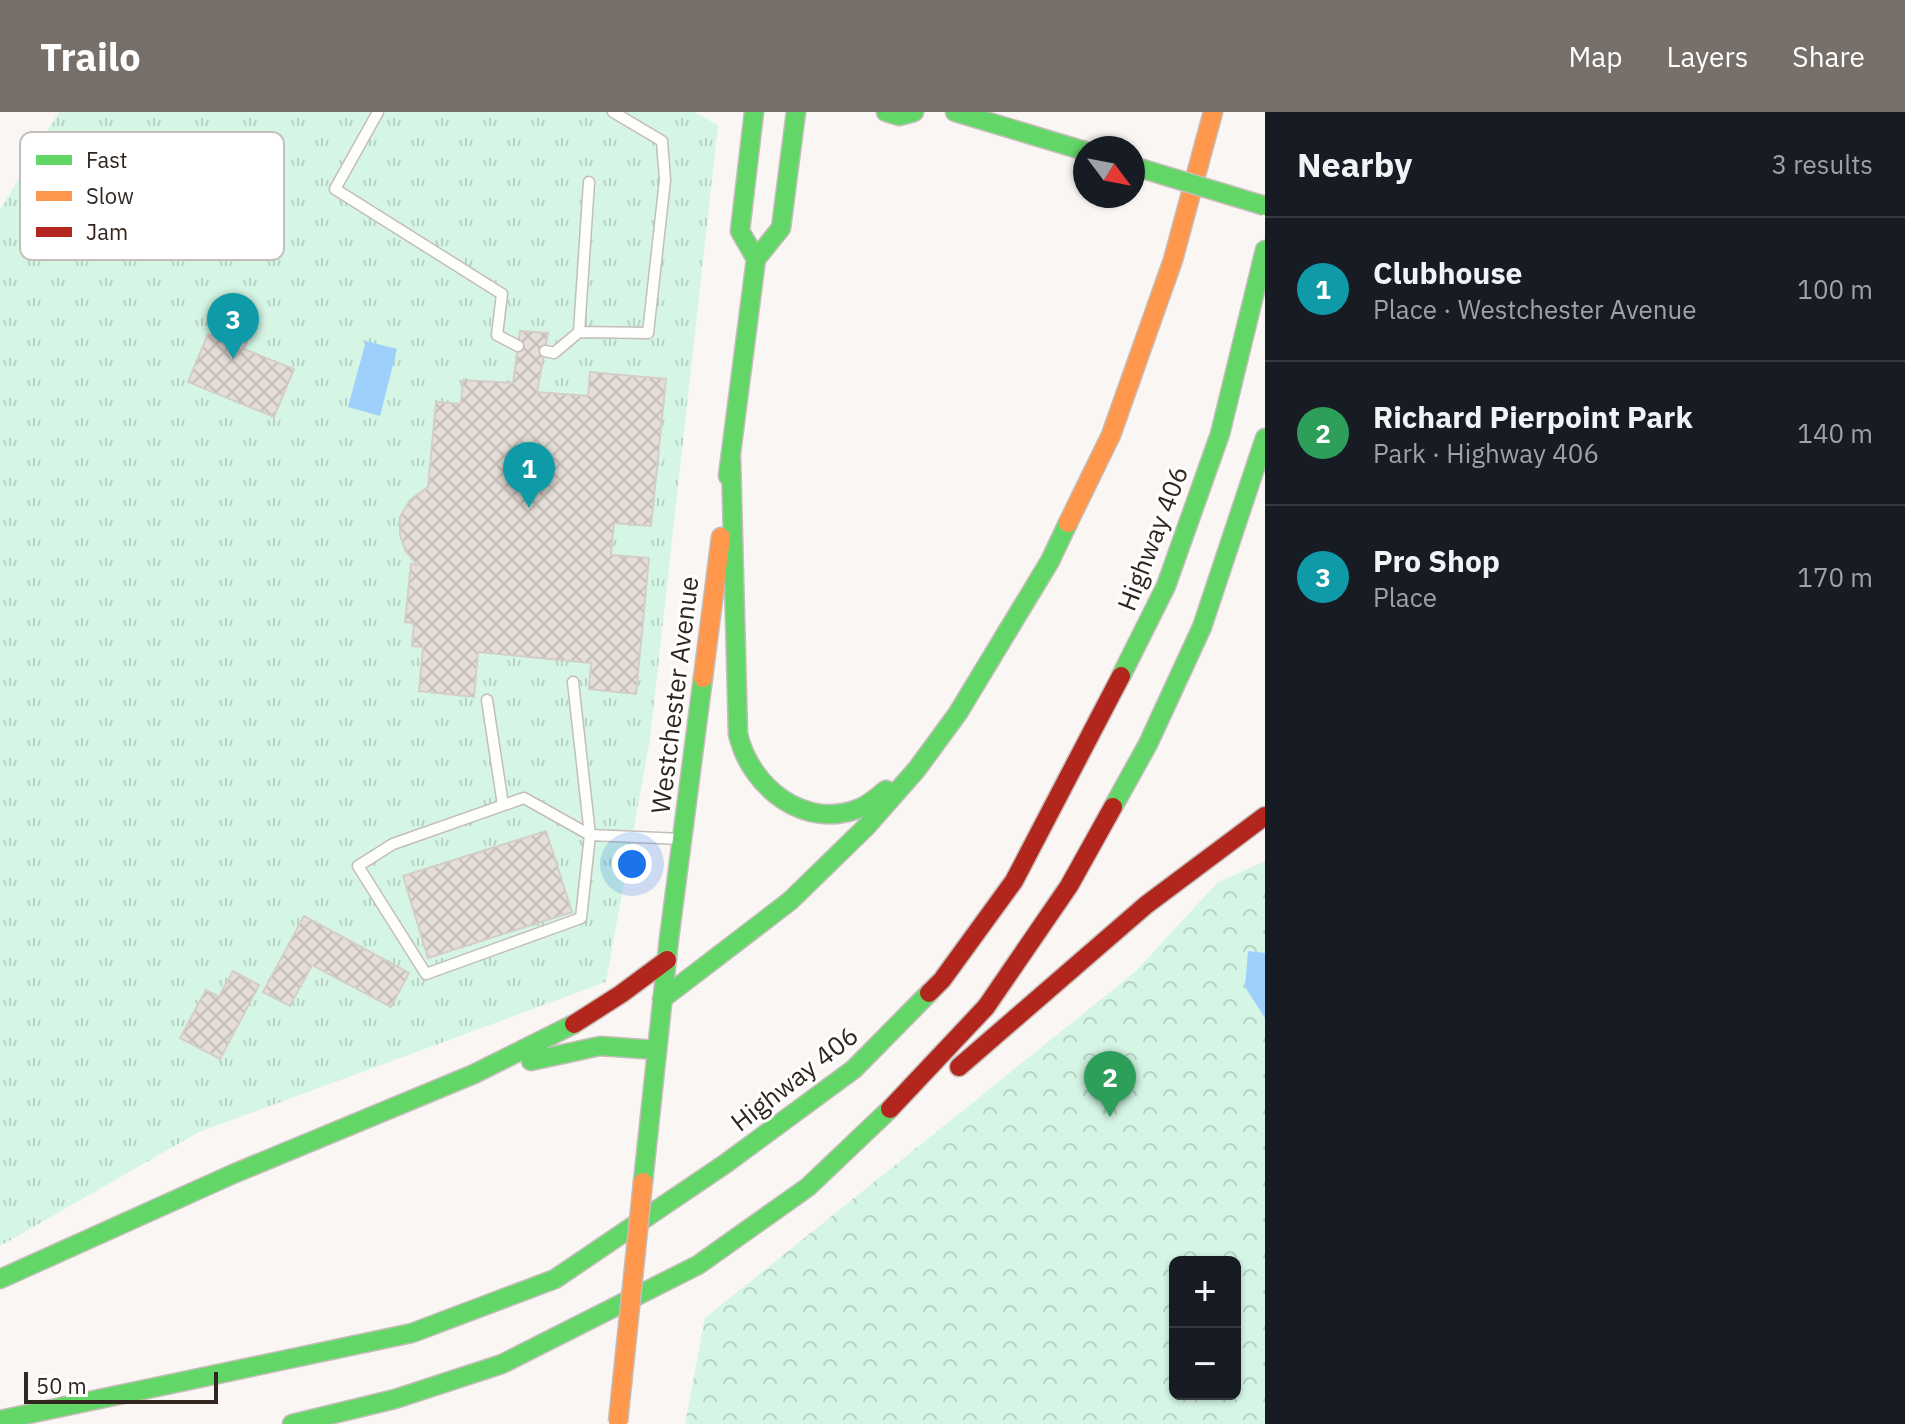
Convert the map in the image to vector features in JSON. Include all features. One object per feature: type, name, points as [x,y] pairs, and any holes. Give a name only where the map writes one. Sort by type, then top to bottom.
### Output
[{"type":"main road","points":[[754,112],[740,231],[756,259],[781,228],[796,112]]},
{"type":"main road","points":[[886,112],[899,116],[914,112]]},
{"type":"main road","points":[[955,112],[1073,147]]},
{"type":"main road","points":[[662,999],[790,901],[866,827],[917,769],[958,713],[1050,561],[1111,435],[1173,260],[1213,112]]},
{"type":"main road","points":[[1145,170],[1265,206]]},
{"type":"main road","name":"Highway 406","points":[[0,1420],[412,1333],[555,1279],[725,1164],[854,1069],[942,980],[1014,881],[1096,728],[1166,586],[1220,434],[1265,250]]},
{"type":"main road","name":"Westchester Avenue","points":[[618,1423],[662,999],[756,259]]},
{"type":"main road","points":[[808,1187],[900,1100],[986,1007],[1069,886],[1148,744],[1202,627],[1265,438]]},
{"type":"main road","points":[[731,458],[738,734],[744,757],[762,783],[784,803],[810,812],[834,814],[860,808],[917,769]]},
{"type":"main road","points":[[292,1424],[395,1399],[502,1364],[698,1265],[808,1187],[940,1084],[1085,956],[1204,859],[1265,816]]},
{"type":"main road","points":[[0,1279],[265,1161],[487,1071],[595,1013],[629,991],[667,960]]},
{"type":"main road","points":[[487,1071],[600,1046],[657,1050]]},
{"type":"lane","points":[[378,112],[335,189],[502,294],[497,335],[518,346]]},
{"type":"lane","points":[[545,351],[554,353],[579,332],[648,333],[665,180],[662,141],[613,112]]},
{"type":"lane","points":[[579,332],[589,182]]},
{"type":"lane","points":[[573,682],[590,835],[581,918],[426,974],[358,866],[393,844],[524,798],[590,835],[682,839]]},
{"type":"lane","points":[[487,700],[503,805]]},
{"type":"green space","points":[[59,112],[694,112],[718,125],[650,739],[606,982],[199,1132],[0,1246],[0,210],[20,177],[20,260],[284,260],[284,132],[47,132]]},
{"type":"green space","points":[[1265,861],[1265,1424],[685,1424],[705,1318],[1135,972],[1217,883]]},
{"type":"water","points":[[366,341],[397,349],[380,416],[348,407]]},
{"type":"water","points":[[1248,951],[1265,953],[1265,1018],[1245,987]]},
{"type":"building","points":[[231,311],[255,321],[244,349],[294,369],[274,417],[188,382],[208,334],[219,339]]},
{"type":"building","points":[[520,331],[548,333],[537,392],[588,396],[590,372],[666,379],[651,526],[614,523],[611,555],[649,558],[636,694],[589,689],[591,663],[478,652],[474,697],[419,691],[423,647],[412,646],[414,623],[405,622],[411,564],[417,565],[405,550],[400,535],[400,517],[410,500],[428,487],[436,402],[461,404],[463,380],[513,383]]},
{"type":"building","points":[[546,831],[572,912],[428,958],[403,876]]},
{"type":"building","points":[[304,916],[409,973],[391,1007],[312,965],[290,1006],[263,992]]},
{"type":"building","points":[[233,971],[259,985],[220,1059],[180,1038],[206,990],[219,997]]},
{"type":"traffic: fast","points":[[754,112],[740,231],[756,259]]},
{"type":"traffic: fast","points":[[728,476],[756,259],[781,228],[796,112]]},
{"type":"traffic: fast","points":[[886,112],[899,116],[914,112]]},
{"type":"traffic: fast","points":[[955,112],[1073,147]]},
{"type":"traffic: fast","points":[[1145,170],[1265,206]]},
{"type":"traffic: fast","points":[[1121,676],[1166,586],[1220,434],[1265,250]]},
{"type":"traffic: fast","points":[[1113,807],[1148,744],[1202,627],[1265,438]]},
{"type":"traffic: fast","points":[[731,458],[738,734],[744,753],[767,787],[800,809],[819,814],[839,814],[864,806],[886,790]]},
{"type":"traffic: fast","points":[[662,999],[790,901],[866,827],[917,769],[958,713],[1050,561],[1068,523]]},
{"type":"traffic: fast","points":[[643,1182],[669,939],[703,678]]},
{"type":"traffic: fast","points":[[0,1420],[412,1333],[555,1279],[725,1164],[854,1069],[929,993]]},
{"type":"traffic: fast","points":[[0,1279],[233,1174],[474,1074],[574,1024]]},
{"type":"traffic: fast","points":[[531,1061],[600,1046],[657,1050]]},
{"type":"traffic: fast","points":[[292,1424],[395,1399],[502,1364],[698,1265],[808,1187],[890,1109]]},
{"type":"traffic: slow","points":[[1068,523],[1111,435],[1173,260],[1213,112]]},
{"type":"traffic: slow","points":[[703,678],[721,537]]},
{"type":"traffic: slow","points":[[618,1422],[643,1182]]},
{"type":"traffic: jam","points":[[929,993],[942,980],[1014,881],[1121,676]]},
{"type":"traffic: jam","points":[[890,1109],[986,1007],[1069,886],[1113,807]]},
{"type":"traffic: jam","points":[[959,1067],[1146,905],[1265,816]]},
{"type":"traffic: jam","points":[[574,1024],[667,960]]},
{"type":"place","name":"Pro Shop","points":[[233,359]]},
{"type":"place","name":"Clubhouse","points":[[529,508]]},
{"type":"place","name":"Richard Pierpoint Park","points":[[1110,1117]]}]
